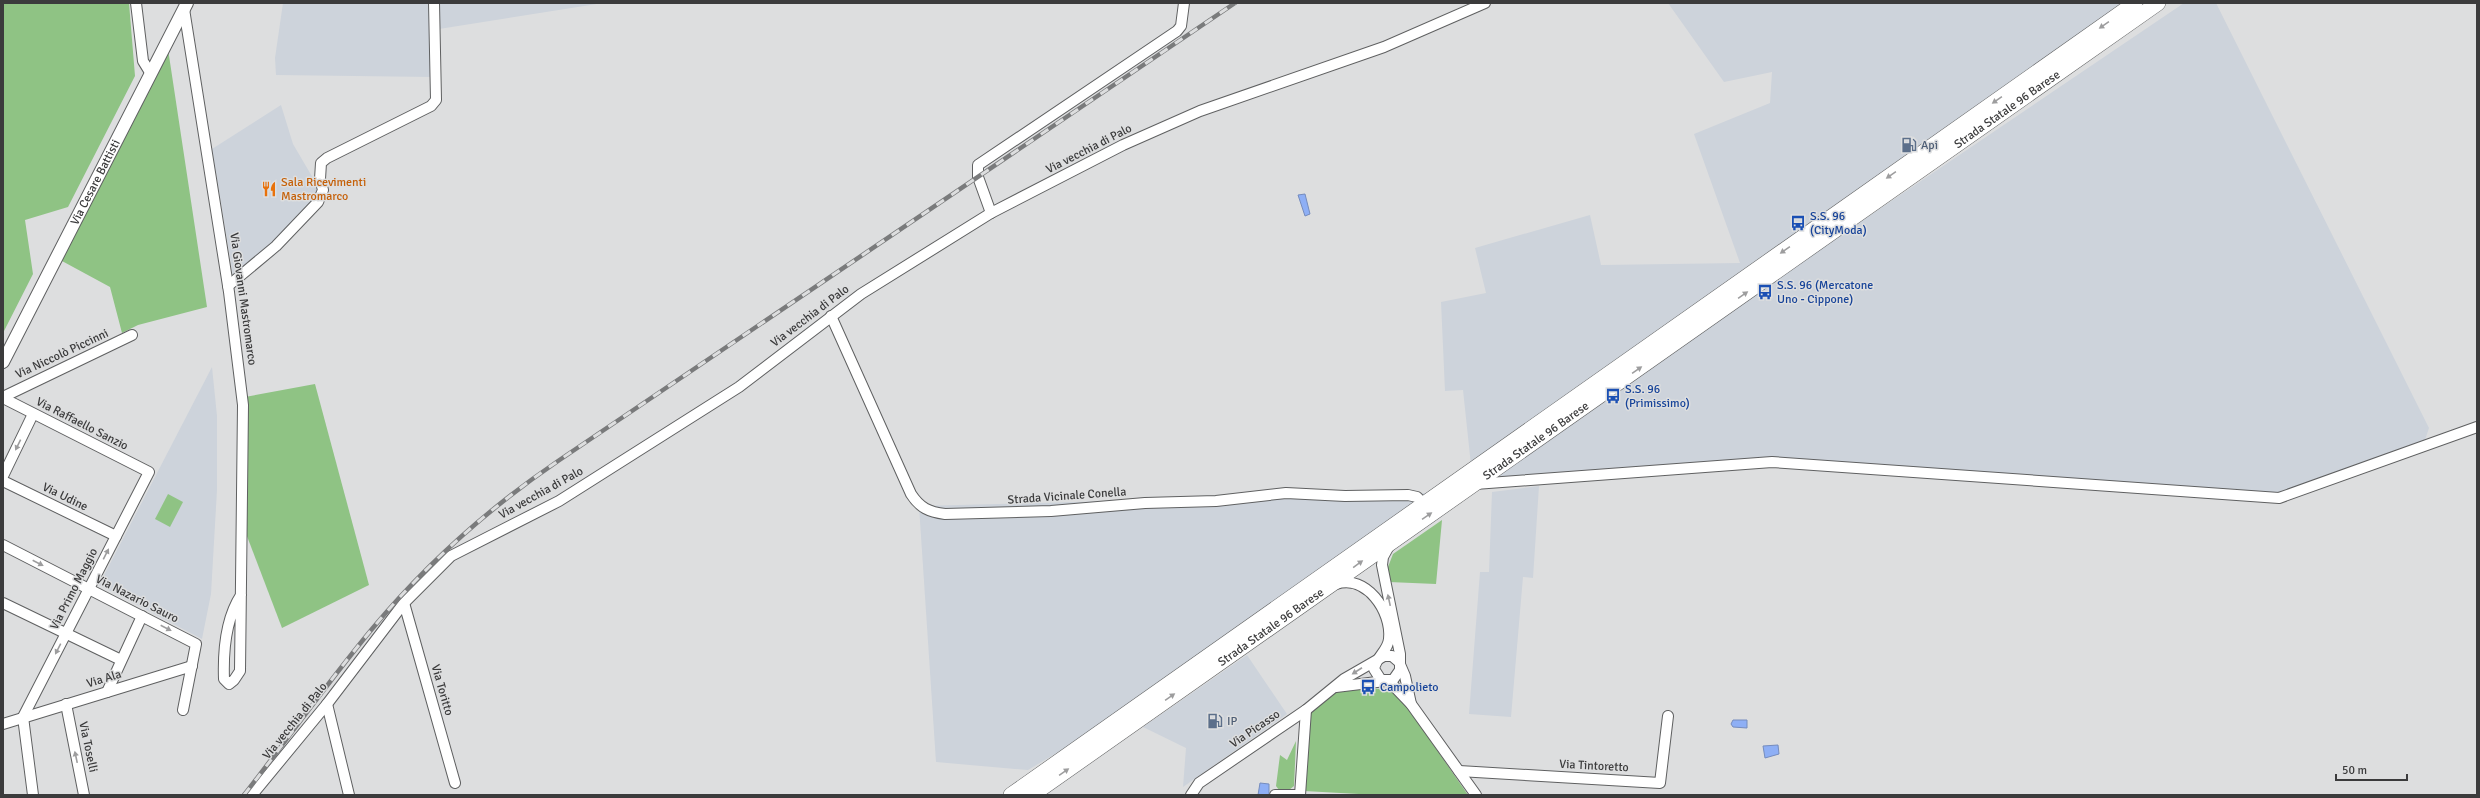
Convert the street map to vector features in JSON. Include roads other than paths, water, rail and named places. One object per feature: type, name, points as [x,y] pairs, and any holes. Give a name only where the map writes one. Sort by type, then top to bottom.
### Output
[{"type":"main road","name":"Strada Statale 96 Barese","points":[[1011,795],[2135,3]]},
{"type":"main road","name":"Strada Statale 96 Barese","points":[[1032,795],[1395,538],[2158,3]]},
{"type":"street","points":[[136,3],[143,61],[151,74]]},
{"type":"street","points":[[228,286],[276,246],[318,202],[323,190],[320,179],[320,163],[327,158],[431,106],[436,100],[434,3]]},
{"type":"street","points":[[991,213],[978,177],[978,165],[1177,31],[1181,26],[1184,3]]},
{"type":"street","name":"Via vecchia di Palo","points":[[252,795],[326,704],[404,603],[451,556],[559,501],[739,387],[831,316],[876,284],[991,213],[1123,145],[1200,111],[1384,47],[1484,3]]},
{"type":"street","name":"Via Cesare Battisti","points":[[3,362],[185,6]]},
{"type":"street","name":"Via Giovanni Mastromarco","points":[[185,6],[228,286],[243,405],[241,595],[240,671],[234,680],[229,684],[224,679],[226,639],[232,610],[241,595]]},
{"type":"street","name":"Strada Vicinale Conella","points":[[831,316],[912,494],[919,506],[932,512],[945,514],[1050,512],[1145,503],[1216,501],[1286,494],[1352,496],[1408,495],[1417,497],[1424,504]]},
{"type":"street","name":"Via Niccolò Piccinni","points":[[3,398],[132,335]]},
{"type":"street","name":"Via Raffaello Sanzio","points":[[3,398],[149,472]]},
{"type":"street","points":[[3,476],[33,414]]},
{"type":"street","points":[[1473,484],[1772,462],[2279,498],[2477,427]]},
{"type":"street","name":"Via Primo Maggio","points":[[23,717],[149,472]]},
{"type":"street","name":"Via Udine","points":[[3,481],[116,536]]},
{"type":"street","points":[[1336,687],[1387,681],[1397,677],[1400,666],[1400,654],[1382,565],[1385,550],[1395,538]]},
{"type":"street","name":"Via Nazario Sauro","points":[[3,545],[196,644],[192,666]]},
{"type":"street","points":[[1327,587],[1346,581],[1357,583],[1378,601],[1384,611],[1389,631],[1389,641],[1374,669],[1378,677],[1387,681],[1411,704],[1476,795]]},
{"type":"street","points":[[3,603],[121,660]]},
{"type":"street","name":"Via Toritto","points":[[404,603],[455,783]]},
{"type":"street","points":[[107,692],[142,616]]},
{"type":"street","points":[[1380,658],[1392,656],[1400,666],[1411,704]]},
{"type":"street","name":"Via Picasso","points":[[1191,795],[1199,783],[1306,710],[1344,679],[1380,658]]},
{"type":"street","points":[[183,710],[192,666]]},
{"type":"street","name":"Via Ala","points":[[3,724],[192,666]]},
{"type":"street","name":"Via Toselli","points":[[66,704],[84,795]]},
{"type":"street","points":[[326,704],[349,795]]},
{"type":"street","points":[[1275,795],[1299,795],[1306,710]]},
{"type":"street","name":"Via Tintoretto","points":[[1459,771],[1660,783],[1668,716]]},
{"type":"street","points":[[23,717],[33,795]]},
{"type":"water","points":[[1305,194],[1310,214],[1305,216],[1298,195]]},
{"type":"water","points":[[1733,720],[1747,720],[1747,728],[1733,727],[1731,724]]},
{"type":"water","points":[[1778,745],[1779,754],[1765,758],[1763,746]]},
{"type":"water","points":[[1260,783],[1269,784],[1269,795],[1258,795]]},
{"type":"railway","points":[[244,795],[339,670],[393,605],[459,538],[507,498],[558,461],[1235,3]]},
{"type":"place","name":"Api","points":[[1909,145]]},
{"type":"place","name":"Sala Ricevimenti Mastromarco","points":[[269,189]]},
{"type":"place","name":"S.S. 96 (CityModa)","points":[[1798,223]]},
{"type":"place","name":"S.S. 96 (Mercatone Uno - Cippone)","points":[[1765,292]]},
{"type":"place","name":"S.S. 96 (Primissimo)","points":[[1613,396]]},
{"type":"place","name":"Campolieto","points":[[1368,687]]},
{"type":"place","name":"IP","points":[[1215,721]]}]
